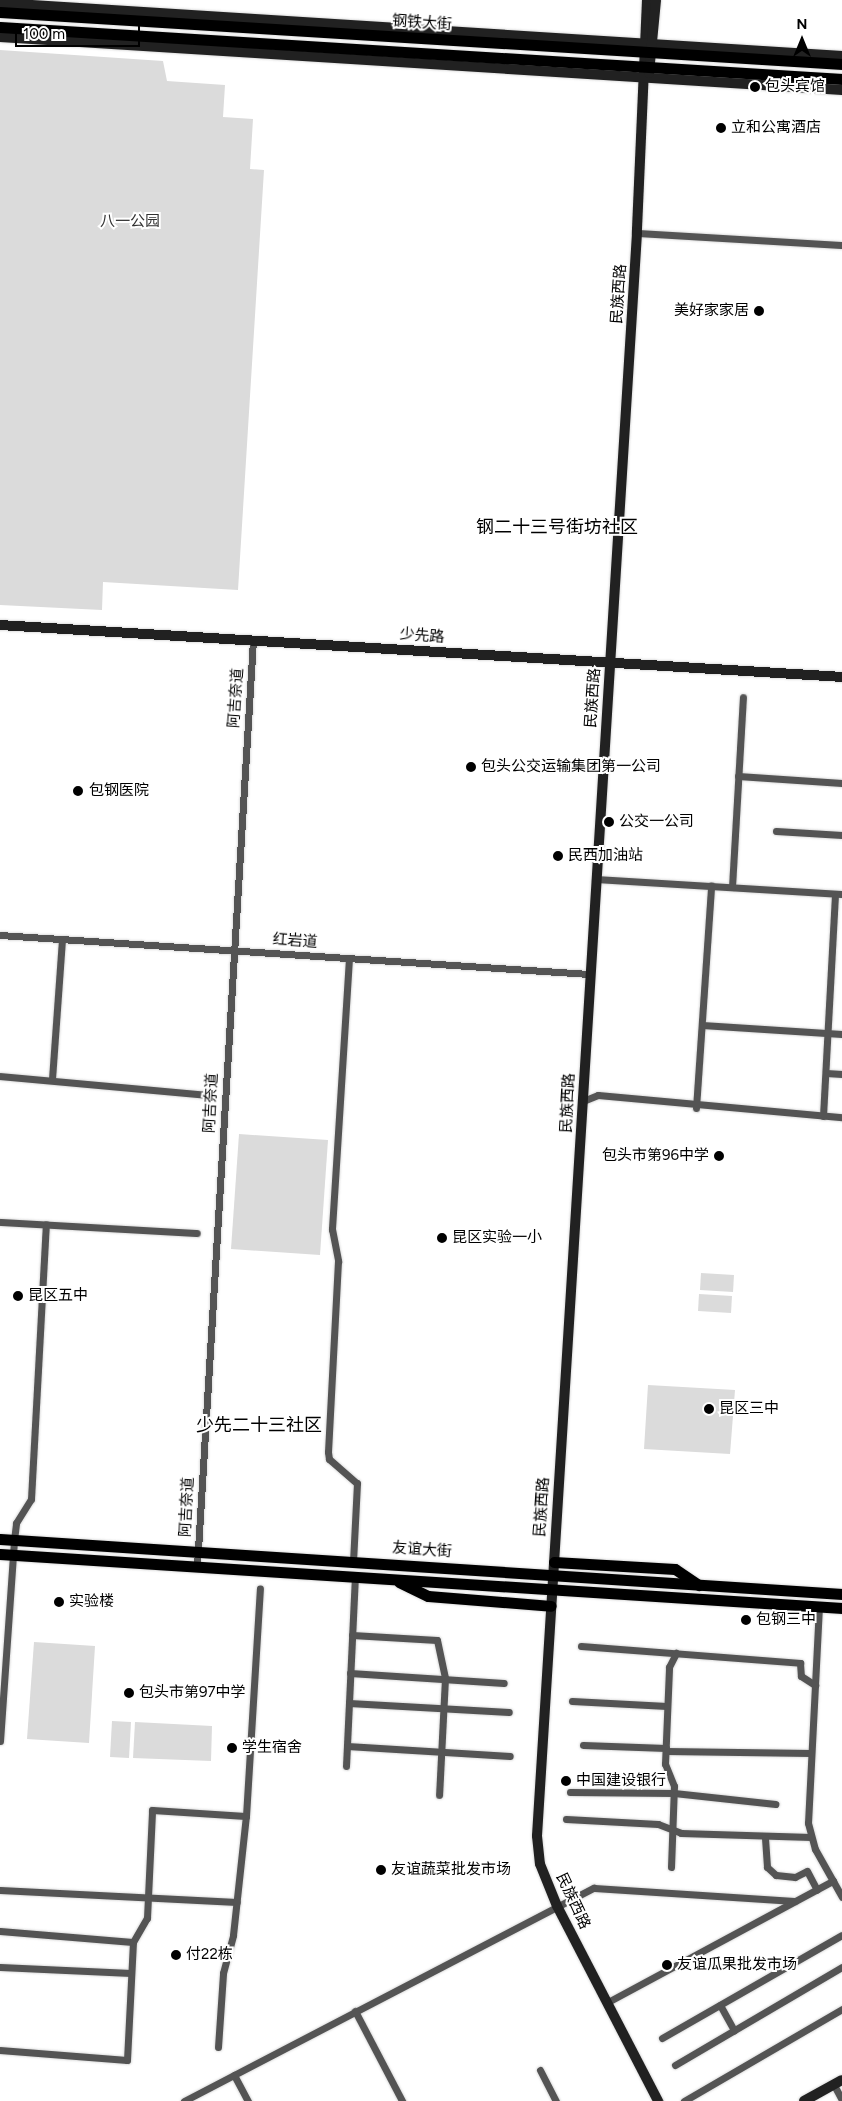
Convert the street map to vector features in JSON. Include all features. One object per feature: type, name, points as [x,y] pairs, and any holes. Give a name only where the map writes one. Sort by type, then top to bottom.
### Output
[{"type":"main road","name":"民族西路","points":[[647,0],[648,70],[589,974],[583,1101],[536,1836],[540,1864],[557,1906],[658,2101]]},
{"type":"main road","name":"民族西路","points":[[649,48],[656,0]]},
{"type":"main road","name":"钢铁大街","points":[[4,5],[649,48],[842,64]]},
{"type":"main road","name":"钢铁大街","points":[[0,27],[391,51],[648,70],[842,79]]},
{"type":"main road","points":[[0,37],[412,63],[648,70],[842,90]]},
{"type":"main road","points":[[649,48],[842,56]]},
{"type":"main road","points":[[391,51],[412,63]]},
{"type":"main road","name":"少先路","points":[[0,625],[842,677]]},
{"type":"main road","name":"友谊大街","points":[[0,1539],[505,1570],[554,1567],[603,1587],[842,1608]]},
{"type":"main road","name":"友谊大街","points":[[0,1554],[552,1589],[700,1586],[842,1594]]},
{"type":"main road","points":[[554,1567],[675,1569],[700,1586]]},
{"type":"main road","points":[[504,1586],[505,1570]]},
{"type":"main road","points":[[392,1579],[428,1596],[551,1606]]},
{"type":"main road","points":[[804,2101],[838,2083]]},
{"type":"street","points":[[637,233],[842,245]]},
{"type":"street","name":"阿吉奈道","points":[[197,1566],[254,640]]},
{"type":"street","points":[[732,887],[743,697]]},
{"type":"street","points":[[738,776],[842,782]]},
{"type":"street","points":[[776,831],[842,835]]},
{"type":"street","points":[[596,879],[839,894],[823,1116]]},
{"type":"street","points":[[696,1108],[711,886]]},
{"type":"street","name":"红岩道","points":[[0,935],[589,974]]},
{"type":"street","points":[[52,1079],[62,939]]},
{"type":"street","points":[[349,958],[332,1229],[338,1261],[328,1452],[330,1461],[357,1483],[353,1561]]},
{"type":"street","points":[[702,1025],[842,1034]]},
{"type":"street","points":[[826,1073],[842,1074]]},
{"type":"street","points":[[0,1076],[52,1079],[210,1095]]},
{"type":"street","points":[[583,1101],[598,1096],[696,1108],[842,1117]]},
{"type":"street","points":[[0,1222],[197,1233]]},
{"type":"street","points":[[0,1741],[16,1523],[31,1499],[46,1224]]},
{"type":"street","points":[[346,1766],[355,1576]]},
{"type":"street","points":[[218,2047],[223,1973],[237,1902],[246,1816],[260,1588]]},
{"type":"street","points":[[819,1606],[811,1753],[811,1837],[842,1897]]},
{"type":"street","points":[[0,1630],[8,1631]]},
{"type":"street","points":[[352,1635],[437,1640],[445,1678],[439,1795]]},
{"type":"street","points":[[581,1646],[800,1662],[801,1676],[815,1685]]},
{"type":"street","points":[[671,1867],[674,1832],[674,1793],[666,1749],[667,1706],[669,1667],[676,1653]]},
{"type":"street","points":[[350,1673],[504,1683]]},
{"type":"street","points":[[572,1701],[667,1706]]},
{"type":"street","points":[[349,1703],[509,1712]]},
{"type":"street","points":[[583,1745],[811,1753]]},
{"type":"street","points":[[347,1746],[510,1756]]},
{"type":"street","points":[[570,1792],[674,1793],[775,1804]]},
{"type":"street","points":[[0,2050],[127,2060],[133,1942],[144,1928],[148,1898],[152,1810],[246,1816]]},
{"type":"street","points":[[566,1819],[658,1824],[674,1832],[765,1838],[811,1837]]},
{"type":"street","points":[[765,1838],[767,1868],[776,1875],[795,1877],[807,1871],[817,1890]]},
{"type":"street","points":[[606,2003],[833,1881]]},
{"type":"street","points":[[184,2101],[557,1906],[605,1887],[795,1901]]},
{"type":"street","points":[[0,1890],[237,1902]]},
{"type":"street","points":[[0,1931],[133,1942]]},
{"type":"street","points":[[662,2038],[842,1935]]},
{"type":"street","points":[[0,1967],[131,1972]]},
{"type":"street","points":[[675,2065],[842,1967]]},
{"type":"street","points":[[720,2005],[734,2030]]},
{"type":"street","points":[[684,2101],[842,2008]]},
{"type":"street","points":[[355,2011],[402,2101]]},
{"type":"street","points":[[540,2070],[556,2101]]},
{"type":"street","points":[[234,2075],[248,2101]]},
{"type":"street","points":[[838,2083],[842,2100]]},
{"type":"green space","name":"八一公园","points":[[0,50],[163,61],[167,81],[225,85],[223,117],[253,119],[250,169],[264,170],[238,590],[103,582],[102,610],[0,605]]},
{"type":"green space","points":[[239,1134],[328,1140],[320,1255],[231,1249]]},
{"type":"green space","points":[[701,1273],[734,1275],[733,1292],[700,1290]]},
{"type":"green space","points":[[699,1294],[732,1296],[731,1313],[698,1311]]},
{"type":"green space","points":[[648,1385],[735,1390],[730,1454],[644,1449]]},
{"type":"green space","points":[[34,1642],[95,1646],[89,1743],[27,1739]]},
{"type":"green space","points":[[112,1721],[131,1722],[129,1758],[110,1757]]},
{"type":"green space","points":[[135,1722],[212,1726],[211,1761],[133,1758]]},
{"type":"place","name":"包头宾馆","points":[[755,87]]},
{"type":"place","name":"立和公寓酒店","points":[[721,128]]},
{"type":"place","name":"美好家家居","points":[[759,311]]},
{"type":"place","name":"包头公交运输集团第一公司","points":[[471,767]]},
{"type":"place","name":"包钢医院","points":[[78,791]]},
{"type":"place","name":"公交一公司","points":[[609,822]]},
{"type":"place","name":"民西加油站","points":[[558,856]]},
{"type":"place","name":"包头市第96中学","points":[[719,1156]]},
{"type":"place","name":"昆区实验一小","points":[[442,1238]]},
{"type":"place","name":"昆区五中","points":[[18,1296]]},
{"type":"place","name":"昆区三中","points":[[709,1409]]},
{"type":"place","name":"实验楼","points":[[59,1602]]},
{"type":"place","name":"包钢三中","points":[[746,1620]]},
{"type":"place","name":"包头市第97中学","points":[[129,1693]]},
{"type":"place","name":"学生宿舍","points":[[232,1748]]},
{"type":"place","name":"中国建设银行","points":[[566,1781]]},
{"type":"place","name":"友谊蔬菜批发市场","points":[[381,1870]]},
{"type":"place","name":"付22栋","points":[[176,1955]]},
{"type":"place","name":"友谊瓜果批发市场","points":[[667,1965]]},
{"type":"district","name":"钢二十三号街坊社区","points":[[557,527]]},
{"type":"district","name":"少先二十三社区","points":[[259,1425]]}]
